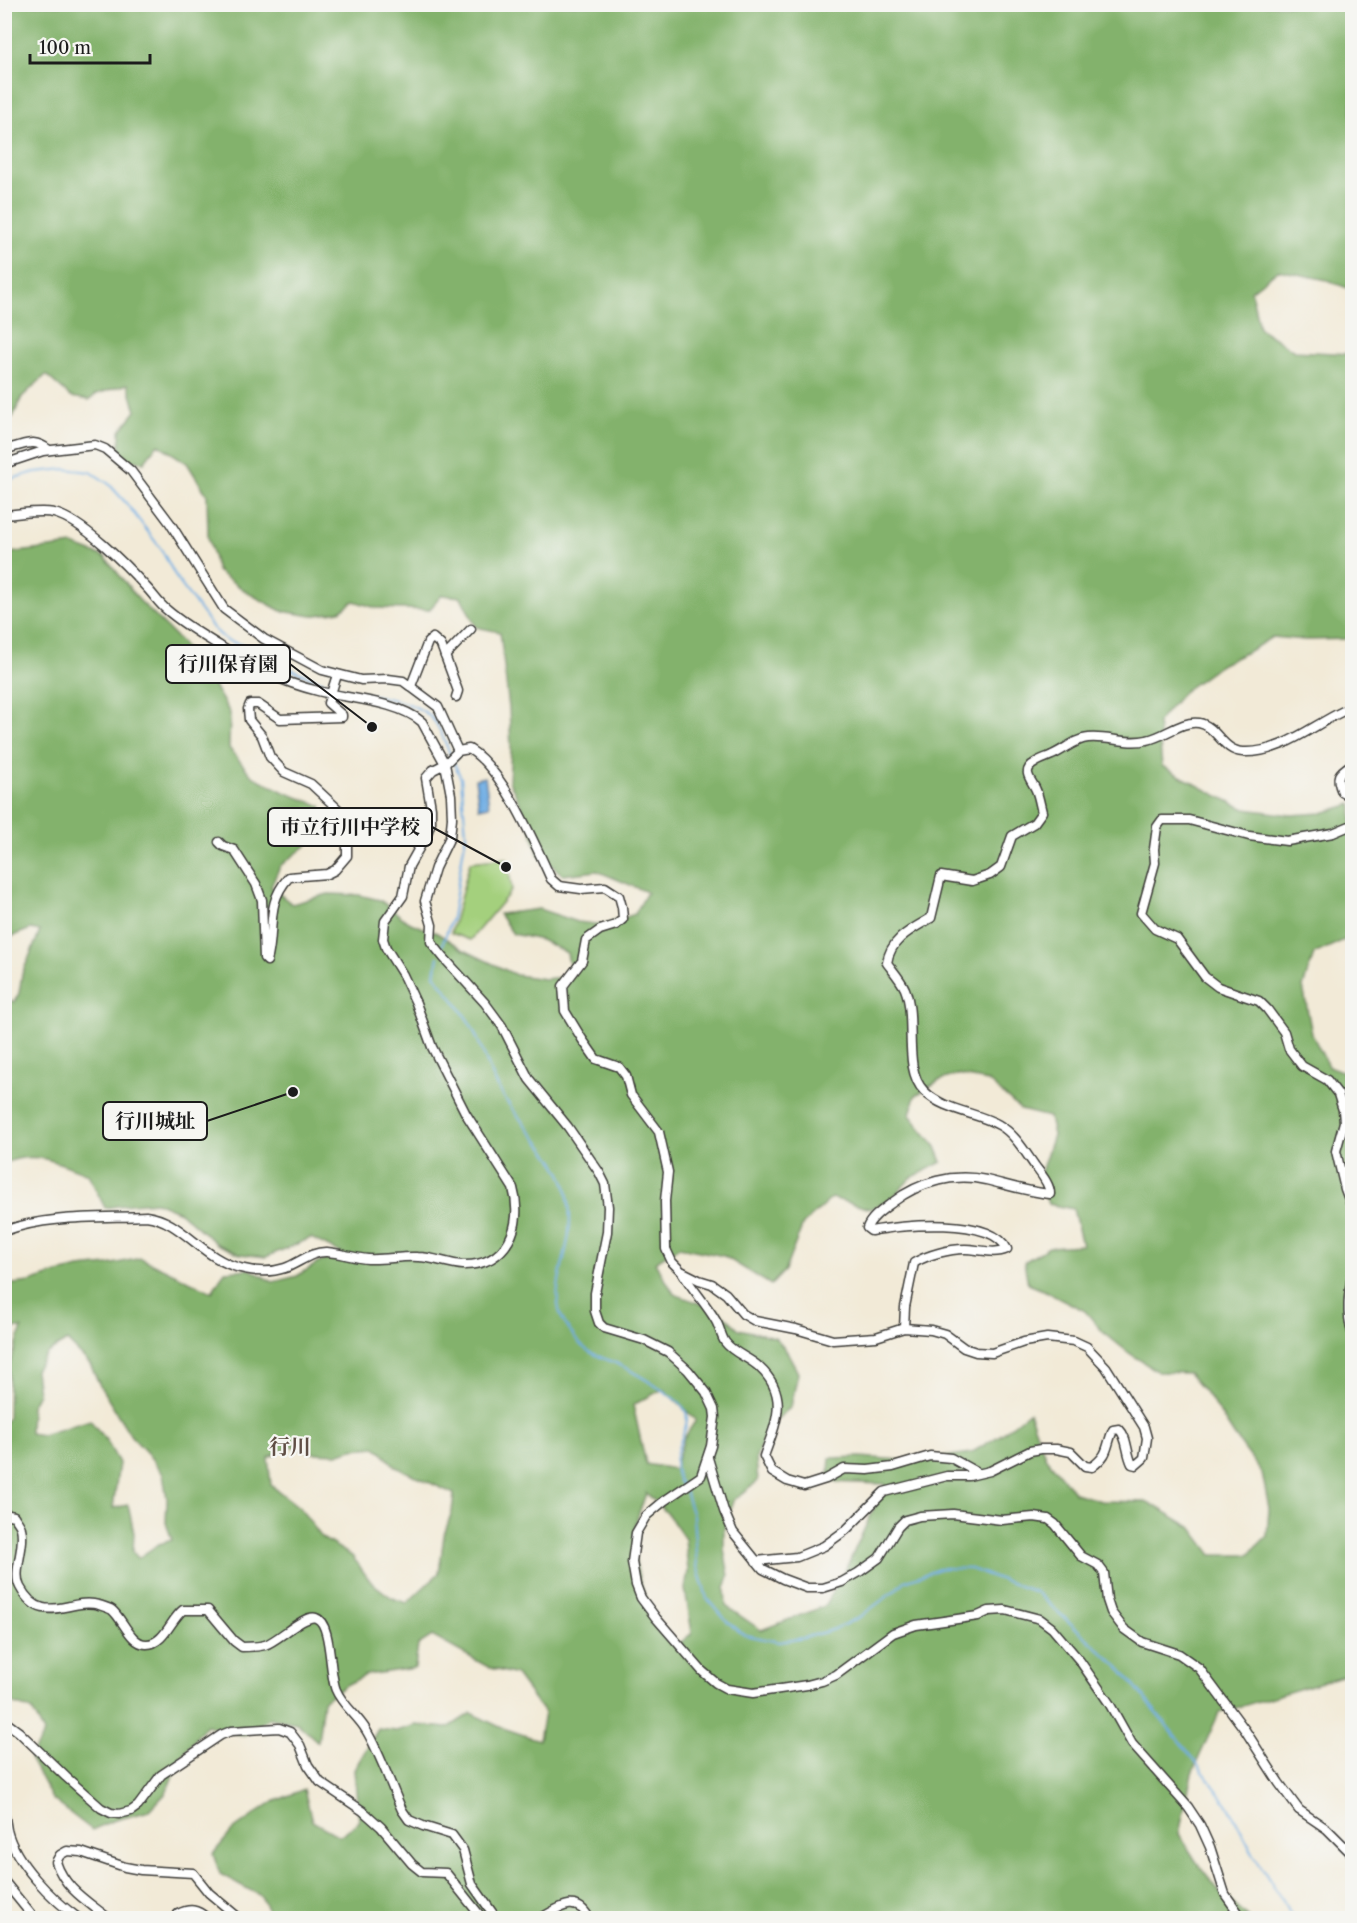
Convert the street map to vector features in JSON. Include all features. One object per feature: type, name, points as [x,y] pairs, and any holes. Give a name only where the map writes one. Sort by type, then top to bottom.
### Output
[{"type":"street","points":[[4,449],[32,442],[49,450]]},
{"type":"street","points":[[4,464],[23,456],[49,450],[95,445],[105,449],[131,471],[170,523],[224,609],[264,639],[309,665],[337,675],[361,680],[397,679],[403,681],[438,707],[458,751]]},
{"type":"street","points":[[4,515],[44,512],[57,514],[73,522],[128,567],[166,610],[219,646],[276,678],[396,707],[422,722],[445,764],[451,795],[450,837],[435,868],[425,901],[432,925],[432,942],[502,1026],[529,1079],[568,1127],[599,1172],[604,1184],[608,1207],[607,1232],[594,1293],[595,1311],[599,1323],[604,1328],[644,1340],[668,1352],[688,1370],[706,1392],[714,1409],[715,1417],[701,1476],[646,1516],[636,1533],[632,1562],[641,1598],[702,1671],[727,1689],[763,1693],[822,1681],[836,1675],[893,1634],[916,1625],[1005,1610],[1040,1619],[1052,1628],[1080,1661],[1109,1702],[1137,1750],[1170,1785],[1200,1825],[1210,1847],[1225,1894],[1238,1916]]},
{"type":"street","points":[[446,656],[471,629]]},
{"type":"street","points":[[411,687],[428,642],[433,638],[441,645],[446,656],[458,691],[456,697]]},
{"type":"street","points":[[219,842],[234,850],[256,884],[262,900],[264,958],[267,961],[270,951],[273,902],[281,886],[289,877],[327,874],[335,870],[347,856],[347,835],[339,810],[311,784],[284,772],[270,757],[262,736],[249,720],[248,709],[250,704],[258,704],[280,719],[342,717],[328,703],[337,675]]},
{"type":"street","points":[[904,1328],[904,1307],[914,1263],[923,1257],[961,1249],[1000,1252],[1007,1249],[1003,1241],[991,1234],[969,1227],[896,1226],[871,1231],[867,1228],[868,1224],[880,1211],[903,1194],[941,1179],[982,1179],[1050,1194],[1050,1188],[1012,1135],[1001,1126],[938,1101],[925,1092],[916,1081],[911,1040],[912,1026],[905,990],[887,963],[888,953],[898,940],[931,918],[941,876],[972,881],[990,875],[1000,867],[1012,836],[1034,823],[1042,812],[1028,773],[1029,767],[1036,761],[1079,740],[1099,738],[1132,743],[1149,740],[1191,722],[1209,727],[1232,750],[1244,752],[1268,748],[1291,740],[1339,712],[1353,707]]},
{"type":"street","points":[[4,1231],[30,1224],[68,1219],[156,1217],[171,1225],[212,1257],[238,1268],[263,1272],[284,1268],[315,1254],[326,1252],[369,1259],[419,1256],[460,1265],[487,1262],[503,1250],[517,1220],[513,1188],[466,1114],[432,1047],[403,975],[383,939],[385,921],[403,896],[409,866],[428,834],[431,808],[426,778],[458,751],[469,749],[480,755],[505,789],[551,879],[559,886],[581,889],[605,887],[619,896],[622,919],[616,925],[600,930],[586,940],[582,962],[563,986],[565,1011],[596,1059],[619,1067],[626,1076],[632,1095],[659,1132],[668,1172],[665,1201],[666,1249],[672,1262],[681,1271],[716,1321],[725,1342],[759,1367],[774,1385],[779,1410],[777,1422],[764,1456],[772,1472],[787,1481],[804,1486],[826,1479],[844,1469],[868,1470],[893,1467],[930,1456],[940,1456],[951,1458],[978,1473]]},
{"type":"street","points":[[1353,764],[1339,774],[1337,779],[1342,792],[1353,797]]},
{"type":"street","points":[[1353,825],[1333,833],[1287,841],[1249,836],[1189,820],[1162,820],[1157,827],[1155,863],[1142,913],[1155,929],[1177,939],[1205,977],[1218,987],[1259,1001],[1284,1032],[1289,1049],[1302,1066],[1326,1080],[1338,1094],[1344,1122],[1336,1150],[1342,1181],[1353,1207]]},
{"type":"street","points":[[681,1271],[712,1284],[726,1294],[743,1314],[755,1320],[833,1340],[859,1339],[904,1328],[931,1330],[945,1334],[964,1348],[976,1352],[992,1353],[1024,1342],[1047,1338],[1074,1341],[1087,1347],[1106,1366],[1144,1427],[1147,1438],[1144,1458],[1136,1465],[1131,1464],[1124,1434],[1119,1429],[1113,1430],[1108,1450],[1092,1467],[1085,1466],[1071,1452],[1041,1449],[1030,1451],[990,1471],[969,1476],[947,1476],[884,1492],[846,1530],[824,1546],[797,1557],[756,1561]]},
{"type":"street","points":[[1353,1274],[1348,1303],[1349,1322],[1353,1332]]},
{"type":"street","points":[[707,1457],[724,1511],[734,1532],[756,1561],[763,1569],[783,1580],[807,1588],[823,1588],[842,1582],[858,1573],[879,1558],[897,1527],[905,1520],[920,1516],[953,1514],[1002,1520],[1034,1517],[1048,1519],[1055,1524],[1081,1556],[1098,1565],[1104,1573],[1107,1600],[1111,1612],[1124,1629],[1142,1642],[1179,1654],[1199,1668],[1245,1730],[1299,1810],[1328,1829],[1353,1854]]},
{"type":"street","points":[[4,1514],[14,1516],[21,1527],[19,1586],[33,1604],[42,1609],[99,1605],[112,1610],[137,1641],[144,1645],[152,1644],[161,1636],[183,1610],[208,1610],[234,1641],[242,1647],[265,1645],[307,1618],[319,1619],[325,1626],[336,1691],[366,1730],[402,1810],[410,1820],[452,1835],[463,1850],[472,1884],[496,1918]]},
{"type":"street","points":[[4,1721],[19,1732],[101,1808],[119,1814],[131,1811],[138,1806],[161,1775],[221,1735],[231,1731],[279,1728],[290,1732],[300,1745],[308,1765],[320,1782],[372,1819],[422,1872],[446,1873],[482,1918]]},
{"type":"street","points":[[4,1812],[7,1831],[20,1858],[38,1882],[78,1918]]},
{"type":"street","points":[[4,1841],[7,1831]]},
{"type":"street","points":[[108,1918],[68,1886],[56,1862],[60,1855],[68,1851],[81,1852],[133,1869],[193,1873],[209,1893],[238,1918]]},
{"type":"street","points":[[4,1881],[34,1918]]},
{"type":"street","points":[[541,1918],[567,1905],[577,1905],[589,1918]]},
{"type":"street","points":[[178,1918],[178,1914],[193,1909],[207,1918]]},
{"type":"green space","points":[[5,5],[1352,5],[1352,290],[1327,280],[1278,270],[1251,291],[1259,328],[1294,351],[1352,354],[1352,639],[1305,640],[1272,637],[1222,664],[1183,692],[1158,722],[1162,766],[1245,809],[1291,815],[1322,813],[1352,804],[1352,941],[1344,940],[1314,954],[1303,987],[1312,1034],[1328,1066],[1352,1075],[1352,1673],[1219,1713],[1192,1773],[1179,1834],[1220,1892],[1249,1918],[271,1918],[261,1896],[220,1874],[213,1854],[233,1830],[271,1803],[304,1789],[312,1821],[339,1836],[359,1822],[354,1770],[378,1729],[397,1731],[416,1725],[448,1728],[471,1713],[500,1727],[539,1740],[544,1713],[516,1675],[490,1668],[432,1636],[418,1645],[415,1668],[366,1675],[323,1701],[318,1742],[297,1723],[269,1718],[244,1736],[206,1725],[179,1760],[166,1793],[149,1811],[112,1821],[92,1830],[52,1799],[30,1758],[44,1733],[32,1710],[5,1701],[4,1423],[8,1418],[9,1367],[22,1328],[5,1329],[5,1285],[30,1282],[79,1268],[141,1258],[212,1292],[225,1271],[250,1269],[273,1282],[297,1276],[341,1253],[311,1238],[266,1257],[240,1254],[217,1244],[180,1212],[156,1202],[105,1208],[88,1174],[47,1159],[27,1158],[5,1163],[5,998],[14,1002],[19,993],[22,974],[40,931],[31,929],[5,939],[5,551],[10,553],[73,545],[105,557],[139,600],[181,642],[208,676],[230,713],[229,748],[252,776],[284,792],[321,806],[323,830],[280,866],[271,887],[292,904],[328,894],[359,895],[380,900],[408,922],[437,933],[462,949],[516,975],[545,979],[571,976],[567,953],[541,940],[513,934],[499,914],[539,909],[578,922],[604,925],[635,914],[647,892],[597,871],[563,875],[538,854],[529,823],[509,781],[511,748],[509,708],[500,632],[476,627],[461,597],[442,595],[429,610],[376,608],[354,601],[340,611],[312,616],[281,611],[250,594],[217,571],[208,537],[207,495],[187,463],[158,444],[144,462],[120,460],[120,431],[136,411],[128,384],[97,394],[89,400],[71,397],[46,375],[22,397],[13,417],[5,419]],"holes":[[[957,1075],[988,1081],[1021,1110],[1049,1117],[1053,1135],[1039,1178],[1048,1204],[1073,1209],[1082,1245],[1049,1247],[1024,1262],[1028,1284],[1085,1311],[1104,1333],[1158,1372],[1188,1373],[1213,1402],[1262,1473],[1269,1508],[1267,1536],[1248,1555],[1212,1555],[1191,1527],[1148,1502],[1101,1501],[1075,1493],[1046,1458],[1029,1412],[1002,1434],[971,1453],[915,1461],[860,1457],[830,1458],[828,1482],[885,1484],[844,1573],[825,1606],[761,1630],[726,1606],[725,1588],[729,1576],[724,1549],[724,1529],[733,1501],[758,1481],[756,1458],[767,1428],[791,1407],[798,1373],[788,1353],[775,1337],[739,1329],[718,1310],[674,1294],[655,1262],[679,1247],[724,1256],[771,1285],[785,1270],[803,1224],[832,1198],[871,1209],[892,1198],[911,1178],[942,1162],[936,1147],[910,1115],[915,1096],[938,1081]],[[67,1341],[90,1364],[101,1388],[131,1436],[163,1474],[167,1499],[166,1523],[172,1540],[159,1544],[138,1558],[133,1552],[134,1533],[128,1505],[113,1508],[119,1463],[106,1440],[90,1420],[42,1435],[30,1433],[31,1406],[38,1394],[35,1370],[47,1353]],[[663,1389],[696,1420],[684,1438],[674,1469],[646,1464],[633,1405]],[[291,1446],[314,1453],[337,1454],[352,1449],[376,1447],[396,1467],[454,1494],[452,1511],[444,1535],[439,1573],[407,1603],[392,1598],[371,1582],[352,1556],[322,1538],[300,1508],[271,1485],[268,1458]],[[646,1493],[667,1513],[685,1539],[688,1571],[685,1589],[692,1633],[675,1647],[650,1607],[639,1576],[634,1544],[637,1520]]]},
{"type":"green space","points":[[507,858],[512,890],[470,940],[451,933],[470,862]]},
{"type":"water","points":[[485,777],[489,806],[479,808],[475,779]]},
{"type":"waterway","points":[[4,481],[35,472],[65,469],[91,472],[109,484],[126,503],[161,549],[177,579],[213,628],[226,640],[245,646],[260,657],[331,685]]},
{"type":"waterway","points":[[336,687],[389,698],[416,707],[435,722],[451,756]]},
{"type":"waterway","points":[[441,948],[452,918],[466,834],[461,778],[453,761]]},
{"type":"waterway","points":[[438,957],[435,975],[472,1027],[502,1094],[554,1161],[565,1183],[570,1227],[559,1278],[559,1312],[580,1345],[597,1356],[640,1376],[682,1406],[687,1420],[675,1465],[682,1486]]},
{"type":"waterway","points":[[685,1491],[693,1516],[697,1566],[707,1598],[725,1619],[746,1635],[779,1642],[835,1629],[861,1616],[905,1581],[942,1568],[971,1569],[1036,1592],[1122,1670],[1193,1758],[1228,1805],[1254,1855],[1293,1918]]},
{"type":"place","name":"行川保育園","points":[[372,727]]},
{"type":"place","name":"市立行川中学校","points":[[506,867]]},
{"type":"place","name":"行川城址","points":[[293,1092]]},
{"type":"district","name":"行川","points":[[290,1446]]}]
